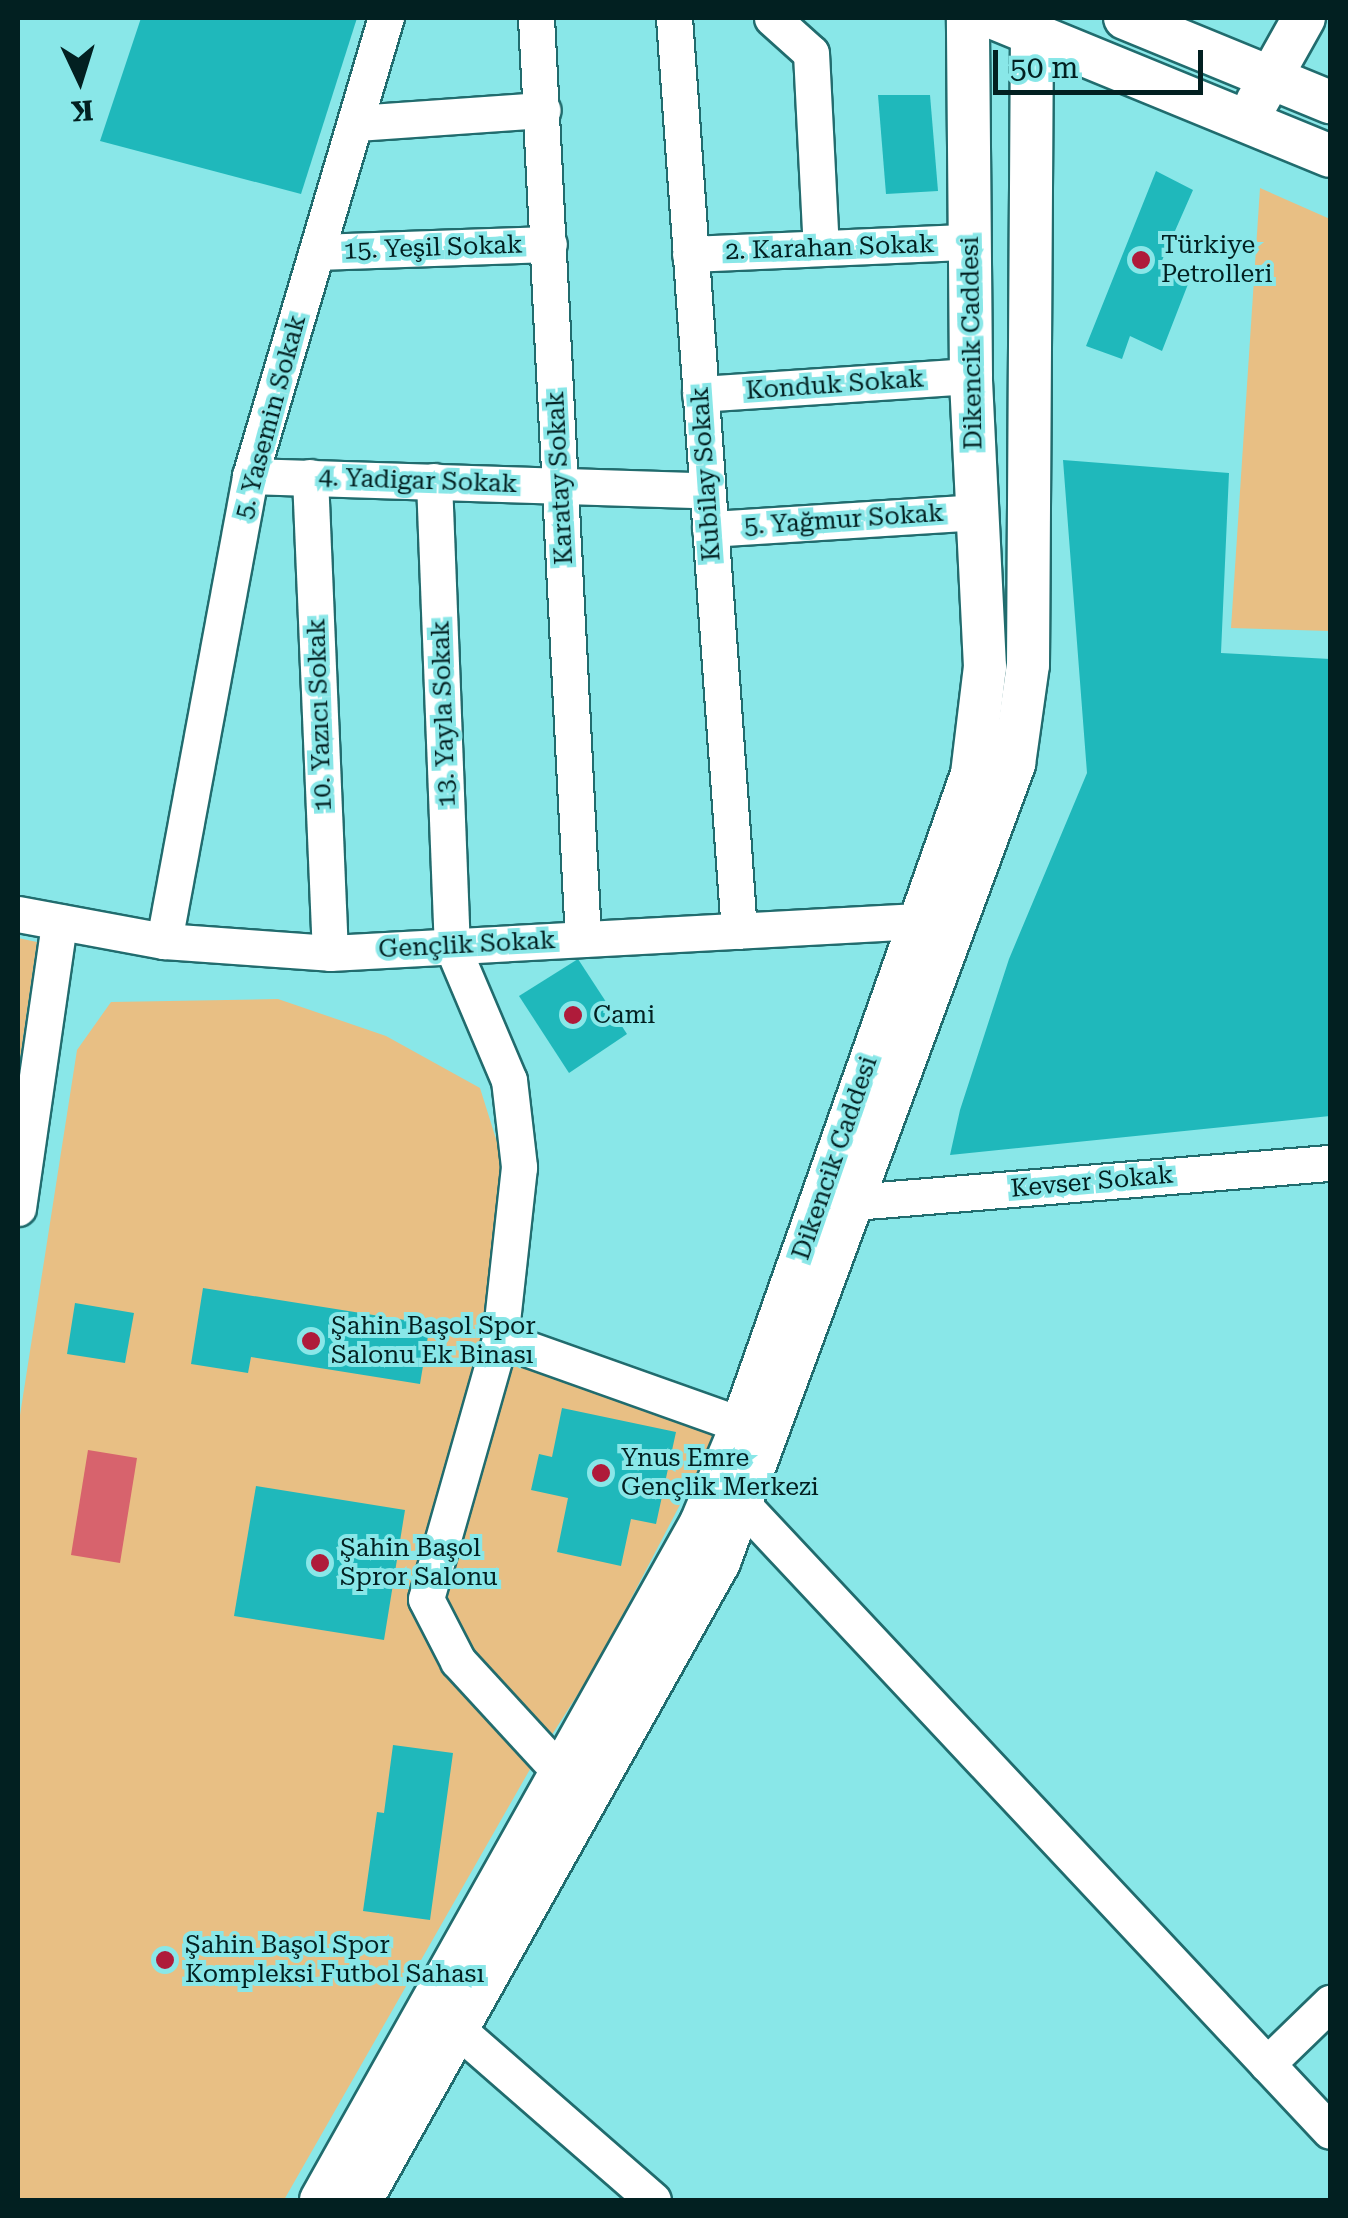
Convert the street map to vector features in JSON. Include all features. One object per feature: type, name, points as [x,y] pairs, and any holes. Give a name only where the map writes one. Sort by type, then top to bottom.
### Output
[{"type":"main road","name":"Dikencik Caddesi","points":[[320,2200],[701,1524],[742,1425],[972,774],[982,713],[971,376],[968,18]]},
{"type":"main road","points":[[1125,18],[1330,102]]},
{"type":"main road","points":[[1268,78],[1276,18]]},
{"type":"main road","points":[[1250,122],[1268,78],[1304,18]]},
{"type":"main road","name":"Dikencik Caddesi","points":[[361,2200],[720,1562],[1009,779],[1024,720],[1028,666],[1013,25]]},
{"type":"main road","points":[[1013,25],[1330,156]]},
{"type":"street","name":"5. Yasemin Sokak","points":[[164,942],[250,476],[386,18]]},
{"type":"street","name":"Karatay Sokak","points":[[536,18],[583,939]]},
{"type":"street","name":"Kubilay Sokak","points":[[674,18],[739,931]]},
{"type":"street","points":[[772,18],[811,54],[821,248]]},
{"type":"street","points":[[356,123],[542,110]]},
{"type":"street","name":"2. Karahan Sokak","points":[[690,254],[969,242]]},
{"type":"street","name":"15. Yeşil Sokak","points":[[317,252],[549,244]]},
{"type":"street","name":"Konduk Sokak","points":[[700,394],[971,376]]},
{"type":"street","name":"4. Yadigar Sokak","points":[[250,476],[707,490]]},
{"type":"street","name":"10. Yazıcı Sokak","points":[[310,478],[330,953]]},
{"type":"street","name":"13. Yayla Sokak","points":[[434,482],[452,946]]},
{"type":"street","name":"5. Yağmur Sokak","points":[[710,529],[978,512]]},
{"type":"street","name":"Gençlik Sokak","points":[[18,914],[164,942],[330,953],[918,921]]},
{"type":"street","points":[[18,1208],[60,922]]},
{"type":"street","points":[[452,946],[509,1080],[519,1168],[500,1339],[426,1599],[458,1661],[561,1773]]},
{"type":"street","name":"Kevser Sokak","points":[[854,1202],[1330,1163]]},
{"type":"street","points":[[500,1339],[742,1425]]},
{"type":"street","points":[[743,1505],[1330,2131]]},
{"type":"street","points":[[1267,2064],[1330,2003]]},
{"type":"street","points":[[457,2029],[653,2200]]},
{"type":"shaded area","points":[[1260,188],[1330,219],[1330,631],[1231,628]]},
{"type":"shaded area","points":[[18,938],[37,942],[18,1073]]},
{"type":"shaded area","points":[[278,999],[386,1036],[480,1088],[507,1174],[510,1347],[722,1424],[597,1664],[529,1771],[284,2200],[18,2200],[18,1428],[77,1050],[111,1002]]},
{"type":"shaded area","points":[[88,1450],[137,1458],[120,1563],[71,1555]]},
{"type":"building","points":[[141,18],[357,18],[301,194],[100,141]]},
{"type":"building","points":[[878,95],[930,95],[938,191],[886,194]]},
{"type":"building","points":[[1156,171],[1193,190],[1160,265],[1190,279],[1162,351],[1130,336],[1122,359],[1086,346]]},
{"type":"building","points":[[1063,460],[1229,473],[1221,653],[1330,659],[1330,1116],[950,1155],[960,1110],[1009,959],[1087,773]]},
{"type":"building","name":"Cami","points":[[578,959],[627,1034],[569,1073],[519,996]]},
{"type":"building","name":"Şahin Başol Spor Salonu Ek Binası","points":[[203,1288],[430,1324],[420,1384],[251,1357],[248,1373],[191,1364]]},
{"type":"building","points":[[75,1303],[134,1313],[125,1363],[67,1354]]},
{"type":"building","name":"Ynus Emre Gençlik Merkezi","points":[[562,1408],[676,1432],[656,1524],[631,1519],[621,1566],[557,1552],[568,1498],[531,1490],[539,1454],[552,1457]]},
{"type":"building","name":"Şahin Başol Spror Salonu","points":[[256,1486],[405,1510],[384,1640],[234,1616]]},
{"type":"building","points":[[393,1745],[453,1753],[430,1920],[363,1911],[377,1812],[384,1813]]},
{"type":"place","name":"Türkiye Petrolleri","points":[[1141,260]]},
{"type":"place","name":"Cami","points":[[573,1015]]},
{"type":"place","name":"Şahin Başol Spor Salonu Ek Binası","points":[[311,1341]]},
{"type":"place","name":"Ynus Emre Gençlik Merkezi","points":[[601,1473]]},
{"type":"place","name":"Şahin Başol Spror Salonu","points":[[320,1563]]},
{"type":"place","name":"Şahin Başol Spor Kompleksi Futbol Sahası","points":[[165,1960]]}]
